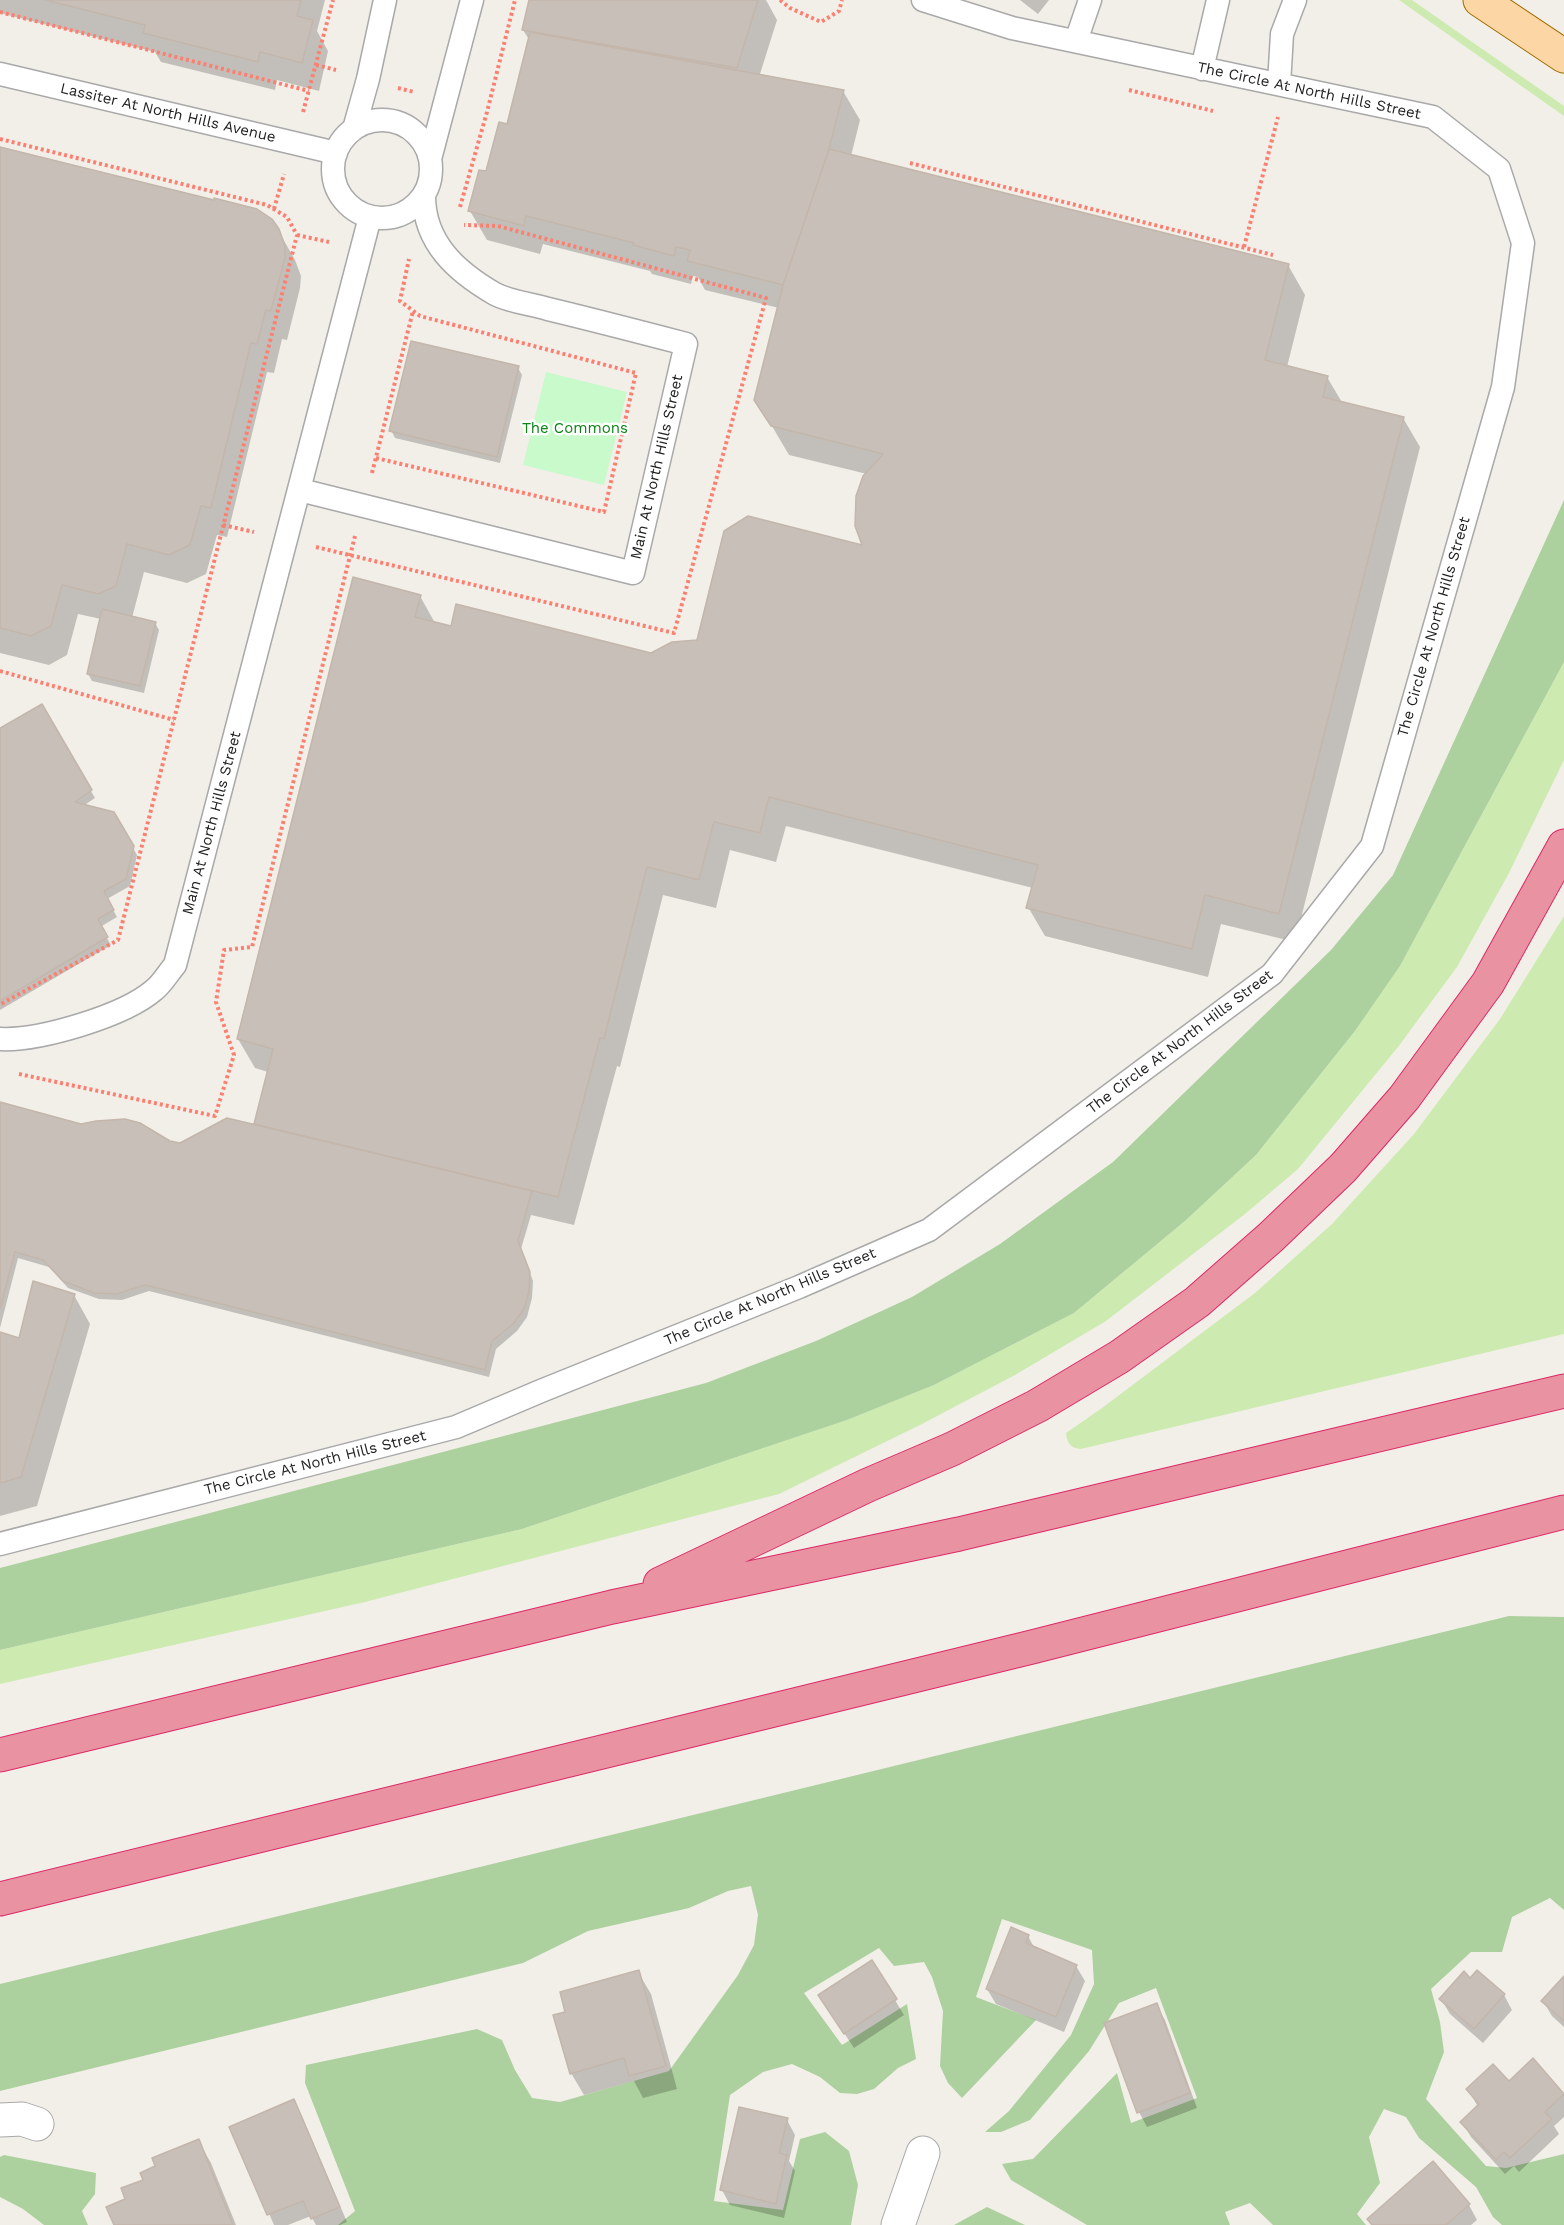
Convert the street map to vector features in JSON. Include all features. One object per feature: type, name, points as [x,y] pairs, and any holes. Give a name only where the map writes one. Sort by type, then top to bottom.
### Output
[{"type":"highway","points":[[612,1607],[868,1485],[952,1449],[1037,1406],[1119,1357],[1197,1302],[1271,1237],[1343,1168],[1404,1098],[1488,983],[1564,846]]},
{"type":"highway","points":[[0,1755],[612,1607],[958,1534],[1564,1391]]},
{"type":"highway","points":[[0,1899],[1032,1647],[1564,1512]]},
{"type":"main road","points":[[1479,0],[1564,56]]},
{"type":"street","points":[[0,2120],[22,2119],[37,2124]]},
{"type":"street","points":[[898,2225],[923,2153]]},
{"type":"lane","points":[[354,129],[368,80],[385,0]]},
{"type":"lane","name":"Main At North Hills Street","points":[[300,490],[633,573],[686,344],[497,295],[462,271],[445,255],[428,227],[424,213],[424,196],[432,172],[430,159],[472,0]]},
{"type":"lane","name":"The Circle At North Hills Street","points":[[0,1544],[456,1428],[541,1391],[799,1287],[929,1230],[1272,974],[1372,846],[1503,387],[1523,243],[1499,169],[1433,117],[1012,28],[923,0]]},
{"type":"lane","points":[[1076,41],[1090,0]]},
{"type":"lane","points":[[1202,69],[1218,0]]},
{"type":"lane","points":[[1279,84],[1282,34],[1294,0]]},
{"type":"lane","name":"Lassiter At North Hills Avenue","points":[[0,74],[336,153]]},
{"type":"lane","points":[[424,196],[414,207],[400,215],[385,218],[370,217],[355,210],[343,199],[336,185],[333,169],[336,153],[343,140],[354,129],[369,122],[385,120],[400,124],[414,132],[424,144],[430,159]]},
{"type":"lane","name":"Main At North Hills Street","points":[[0,1039],[18,1040],[90,1022],[115,1013],[153,991],[175,965],[370,217]]},
{"type":"path","points":[[302,117],[333,0]]},
{"type":"path","points":[[458,214],[487,112],[514,0]]},
{"type":"path","points":[[780,0],[790,8],[821,22],[839,11],[842,0]]},
{"type":"path","points":[[0,12],[309,91]]},
{"type":"path","points":[[1244,247],[1279,111]]},
{"type":"path","points":[[0,139],[267,205],[287,217],[297,235],[118,940],[0,1005]]},
{"type":"path","points":[[910,163],[1273,255]]},
{"type":"path","points":[[11,1072],[215,1116],[234,1055],[216,1002],[225,950],[252,947],[350,556],[674,633],[766,298],[498,226],[454,225]]},
{"type":"path","points":[[409,258],[400,301],[420,316],[636,373],[604,512],[376,458],[413,311]]},
{"type":"path","points":[[0,671],[174,720]]},
{"type":"green space","points":[[1399,0],[1412,0],[1564,106],[1564,116]]},
{"type":"green space","name":"The Commons","points":[[546,372],[627,392],[604,485],[523,465]]},
{"type":"green space","points":[[1564,500],[1564,662],[1400,966],[1355,1031],[1256,1155],[1185,1221],[1074,1313],[934,1385],[847,1420],[522,1529],[0,1650],[0,1568],[706,1383],[816,1341],[912,1297],[1000,1244],[1113,1162],[1331,950],[1393,875]]},
{"type":"green space","points":[[1564,662],[1564,760],[1509,873],[1457,967],[1398,1047],[1298,1169],[1245,1214],[1106,1321],[1015,1375],[922,1424],[779,1494],[365,1602],[0,1684],[0,1650],[522,1529],[847,1420],[934,1385],[1074,1313],[1185,1221],[1256,1155],[1355,1031],[1400,966]]},
{"type":"green space","points":[[1564,916],[1564,1334],[1081,1449],[1070,1445],[1066,1433],[1255,1293],[1332,1224],[1414,1134],[1500,1019]]},
{"type":"green space","points":[[1509,1616],[1564,1617],[1564,1910],[1550,1898],[1512,1917],[1502,1952],[1471,1952],[1431,1989],[1440,2022],[1444,2052],[1426,2099],[1486,2166],[1506,2168],[1564,2154],[1564,2225],[1502,2225],[1493,2217],[1476,2187],[1419,2138],[1406,2117],[1384,2109],[1369,2137],[1380,2183],[1357,2214],[1366,2225],[1273,2225],[1250,2203],[1225,2212],[1230,2225],[1087,2225],[1011,2180],[1002,2164],[1033,2159],[1117,2073],[1131,2123],[1197,2098],[1156,1988],[1119,2003],[1089,2051],[1030,2120],[1001,2132],[985,2132],[1009,2111],[1071,2035],[1094,1984],[1092,1950],[1002,1919],[976,1997],[1036,2020],[962,2098],[948,2083],[940,2066],[943,2011],[932,1977],[924,1962],[894,1966],[879,1948],[804,1993],[842,2045],[907,2004],[916,2059],[898,2068],[874,2089],[857,2094],[840,2093],[820,2077],[792,2064],[763,2072],[730,2095],[714,2201],[783,2210],[800,2139],[825,2132],[849,2151],[858,2185],[851,2225],[338,2225],[355,2211],[305,2083],[306,2065],[477,2029],[502,2040],[515,2070],[532,2098],[560,2102],[669,2071],[738,1975],[754,1945],[758,1915],[751,1886],[728,1891],[689,1908],[588,1931],[523,1963],[0,2091],[0,1984]]},
{"type":"green space","points":[[4,2155],[96,2173],[95,2194],[82,2211],[88,2225],[44,2225],[23,2209],[0,2197],[0,2157]]},
{"type":"green space","points":[[987,2207],[1025,2225],[954,2225]]},
{"type":"building","points":[[45,0],[301,0],[297,16],[313,20],[302,63],[260,52],[258,62],[143,33],[145,25]]},
{"type":"building","points":[[529,0],[758,0],[737,68],[522,30]]},
{"type":"building","points":[[530,32],[844,90],[829,149],[783,285],[687,261],[690,250],[676,247],[674,256],[633,245],[634,243],[526,216],[524,226],[468,211],[479,170],[486,171],[499,122],[507,124]]},
{"type":"building","points":[[0,147],[257,209],[272,219],[279,229],[285,246],[285,258],[271,311],[266,310],[257,344],[251,343],[211,508],[201,506],[190,545],[169,555],[127,544],[116,586],[98,594],[62,585],[51,626],[31,636],[0,628]]},
{"type":"building","points":[[829,149],[1289,264],[1265,360],[1328,376],[1323,397],[1404,417],[1279,914],[1205,895],[1192,949],[1026,908],[1038,865],[769,797],[760,833],[714,822],[699,880],[647,867],[604,1039],[600,1038],[558,1197],[254,1124],[273,1049],[237,1039],[353,577],[421,595],[415,617],[451,626],[456,604],[651,653],[672,642],[697,640],[724,531],[748,516],[862,545],[855,526],[856,496],[863,476],[883,454],[771,426],[754,400],[783,285]]},
{"type":"building","points":[[411,341],[519,366],[497,457],[389,431]]},
{"type":"building","points":[[102,609],[156,622],[140,686],[87,674]]},
{"type":"building","points":[[42,704],[92,790],[75,802],[114,812],[134,846],[126,879],[104,891],[114,910],[98,919],[108,937],[0,1001],[0,728]]},
{"type":"building","points":[[0,1102],[81,1124],[125,1119],[140,1123],[170,1141],[180,1143],[227,1118],[532,1191],[518,1241],[530,1272],[529,1291],[524,1309],[513,1324],[492,1341],[485,1370],[145,1285],[117,1294],[94,1293],[63,1281],[43,1260],[15,1252],[0,1308]]},
{"type":"building","points":[[33,1281],[75,1294],[21,1477],[0,1483],[0,1332],[19,1338]]},
{"type":"building","points":[[1011,1927],[1029,1935],[1026,1943],[1077,1965],[1056,2017],[986,1989]]},
{"type":"building","points":[[872,1960],[897,1999],[844,2034],[818,1995]]},
{"type":"building","points":[[639,1970],[666,2066],[629,2076],[624,2058],[570,2074],[553,2015],[565,2012],[560,1992]]},
{"type":"building","points":[[1477,1970],[1505,1994],[1474,2029],[1439,1999],[1464,1971],[1470,1978]]},
{"type":"building","points":[[1564,1976],[1564,2021],[1541,2001]]},
{"type":"building","points":[[1157,2003],[1190,2093],[1137,2113],[1104,2023]]},
{"type":"building","points":[[1533,2058],[1564,2094],[1545,2112],[1552,2119],[1510,2158],[1504,2152],[1496,2160],[1460,2122],[1479,2104],[1466,2089],[1493,2064],[1509,2081]]},
{"type":"building","points":[[294,2099],[340,2207],[311,2219],[303,2201],[267,2215],[229,2127]]},
{"type":"building","points":[[739,2107],[788,2118],[779,2153],[787,2155],[776,2204],[720,2190]]},
{"type":"building","points":[[199,2139],[233,2225],[114,2225],[106,2207],[125,2199],[121,2188],[143,2180],[140,2173],[155,2166],[152,2158]]},
{"type":"building","points":[[1433,2161],[1470,2204],[1446,2225],[1372,2225],[1367,2219]]}]
